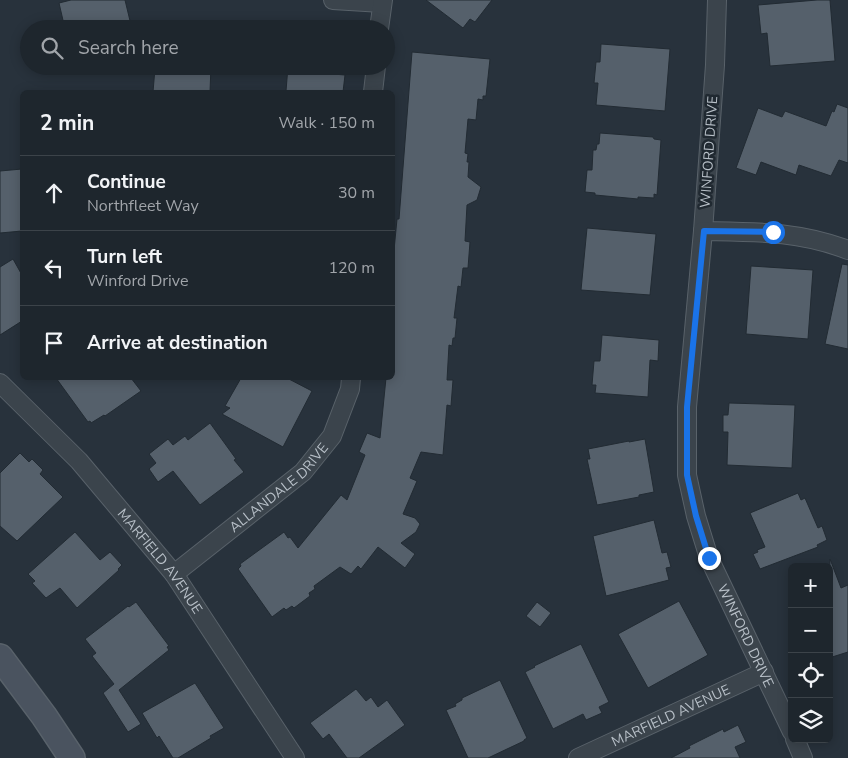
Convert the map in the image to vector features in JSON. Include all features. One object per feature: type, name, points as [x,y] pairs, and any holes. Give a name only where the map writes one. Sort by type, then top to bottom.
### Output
[{"type":"main road","points":[[0,657],[44,716],[72,758]]},
{"type":"street","points":[[333,0],[382,1],[380,20]]},
{"type":"street","name":"WINFORD DRIVE","points":[[717,0],[715,66],[704,231],[687,407],[687,475],[696,516],[709,558],[788,723]]},
{"type":"street","points":[[373,90],[375,75]]},
{"type":"street","points":[[704,231],[773,232],[826,241],[848,250]]},
{"type":"street","name":"ALLANDALE DRIVE","points":[[174,574],[303,472],[332,436],[350,389],[351,380]]},
{"type":"street","name":"MARFIELD AVENUE","points":[[0,383],[78,461],[174,574],[295,758]]},
{"type":"street","name":"MARFIELD AVENUE","points":[[578,758],[764,672]]},
{"type":"street","points":[[797,743],[803,758]]},
{"type":"building","points":[[71,0],[125,0],[130,20],[63,20],[59,3]]},
{"type":"building","points":[[426,0],[492,0],[475,22],[470,19],[463,28]]},
{"type":"building","points":[[830,0],[835,61],[770,66],[767,33],[761,34],[758,5]]},
{"type":"building","points":[[601,44],[670,49],[665,111],[596,105],[598,83],[594,83],[596,62],[600,62]]},
{"type":"building","points":[[412,52],[490,59],[486,96],[483,96],[483,100],[478,99],[476,120],[468,119],[465,153],[468,154],[467,162],[469,162],[468,177],[481,187],[477,200],[467,205],[465,241],[470,242],[468,268],[463,268],[461,287],[458,286],[454,318],[457,318],[455,338],[453,338],[452,346],[449,345],[447,380],[453,380],[451,406],[447,405],[443,455],[421,452],[410,478],[417,481],[403,514],[415,518],[420,524],[416,532],[401,543],[415,554],[405,568],[378,547],[361,569],[358,566],[351,574],[340,567],[314,586],[315,589],[309,593],[310,596],[294,608],[292,606],[286,610],[284,608],[272,617],[238,569],[241,566],[240,564],[284,532],[298,548],[341,495],[347,500],[365,455],[359,452],[367,433],[380,438],[386,380],[395,380],[395,240],[397,219],[399,219]]},
{"type":"building","points":[[154,75],[211,75],[210,90],[153,90]]},
{"type":"building","points":[[287,75],[345,75],[343,90],[286,90]]},
{"type":"building","points":[[837,104],[848,108],[848,163],[839,160],[831,176],[799,165],[796,175],[761,162],[756,175],[736,168],[758,108],[782,117],[785,111],[826,126]]},
{"type":"building","points":[[600,133],[653,137],[654,139],[661,140],[657,195],[654,194],[654,198],[638,197],[638,199],[595,195],[595,193],[585,192],[587,170],[592,170],[593,150],[596,150],[597,144],[599,144]]},
{"type":"building","points":[[20,169],[20,231],[0,233],[0,171]]},
{"type":"building","points":[[587,228],[656,234],[650,295],[581,290]]},
{"type":"building","points":[[13,259],[20,271],[20,322],[0,335],[0,267]]},
{"type":"building","points":[[842,264],[848,265],[848,349],[825,344]]},
{"type":"building","points":[[751,266],[813,270],[808,339],[746,334]]},
{"type":"building","points":[[602,335],[659,340],[658,361],[650,360],[648,397],[595,393],[596,385],[592,385],[594,361],[600,361]]},
{"type":"building","points":[[57,380],[133,380],[141,391],[105,416],[91,423],[90,421],[88,422]]},
{"type":"building","points":[[240,380],[291,380],[312,391],[283,447],[222,414],[230,408],[225,406]]},
{"type":"building","points":[[729,403],[795,405],[792,468],[727,465],[728,432],[723,432],[723,415],[728,415]]},
{"type":"building","points":[[210,423],[244,472],[200,505],[173,471],[158,482],[149,469],[156,463],[149,454],[168,439],[173,445],[185,436],[188,440]]},
{"type":"building","points":[[645,439],[654,492],[639,495],[639,497],[597,505],[587,459],[590,459],[588,449]]},
{"type":"building","points":[[20,453],[29,462],[32,459],[43,470],[40,474],[63,497],[17,541],[0,526],[0,473]]},
{"type":"building","points":[[798,493],[801,500],[805,498],[818,528],[822,526],[827,540],[817,545],[818,547],[760,569],[753,554],[765,547],[750,513]]},
{"type":"building","points":[[654,520],[662,553],[667,552],[671,567],[666,568],[669,580],[606,596],[593,536]]},
{"type":"building","points":[[75,532],[100,560],[110,552],[122,565],[119,570],[77,608],[60,588],[46,598],[32,583],[35,581],[28,574]]},
{"type":"building","points":[[833,567],[841,588],[848,585],[848,652],[833,657]]},
{"type":"building","points":[[679,601],[708,655],[648,688],[618,634]]},
{"type":"building","points":[[136,602],[169,646],[167,647],[169,650],[119,690],[141,724],[128,732],[103,693],[114,684],[92,656],[96,653],[85,639]]},
{"type":"building","points":[[537,602],[551,613],[540,627],[526,616]]},
{"type":"building","points":[[581,644],[609,702],[599,707],[602,713],[586,720],[583,714],[553,729],[525,672]]},
{"type":"building","points":[[500,680],[527,738],[488,758],[468,758],[446,710],[456,706],[455,704],[462,700],[462,698]]},
{"type":"building","points":[[195,683],[224,728],[178,758],[173,758],[159,736],[157,738],[142,713]]},
{"type":"building","points":[[356,689],[366,701],[371,697],[378,707],[387,700],[405,725],[359,758],[347,758],[329,734],[323,739],[310,723]]},
{"type":"building","points":[[738,725],[746,742],[735,747],[740,758],[671,758],[690,748],[689,746],[723,729],[724,732]]},
{"type":"route","points":[[709,558],[696,516],[687,475],[687,407],[704,231],[773,232]]}]
